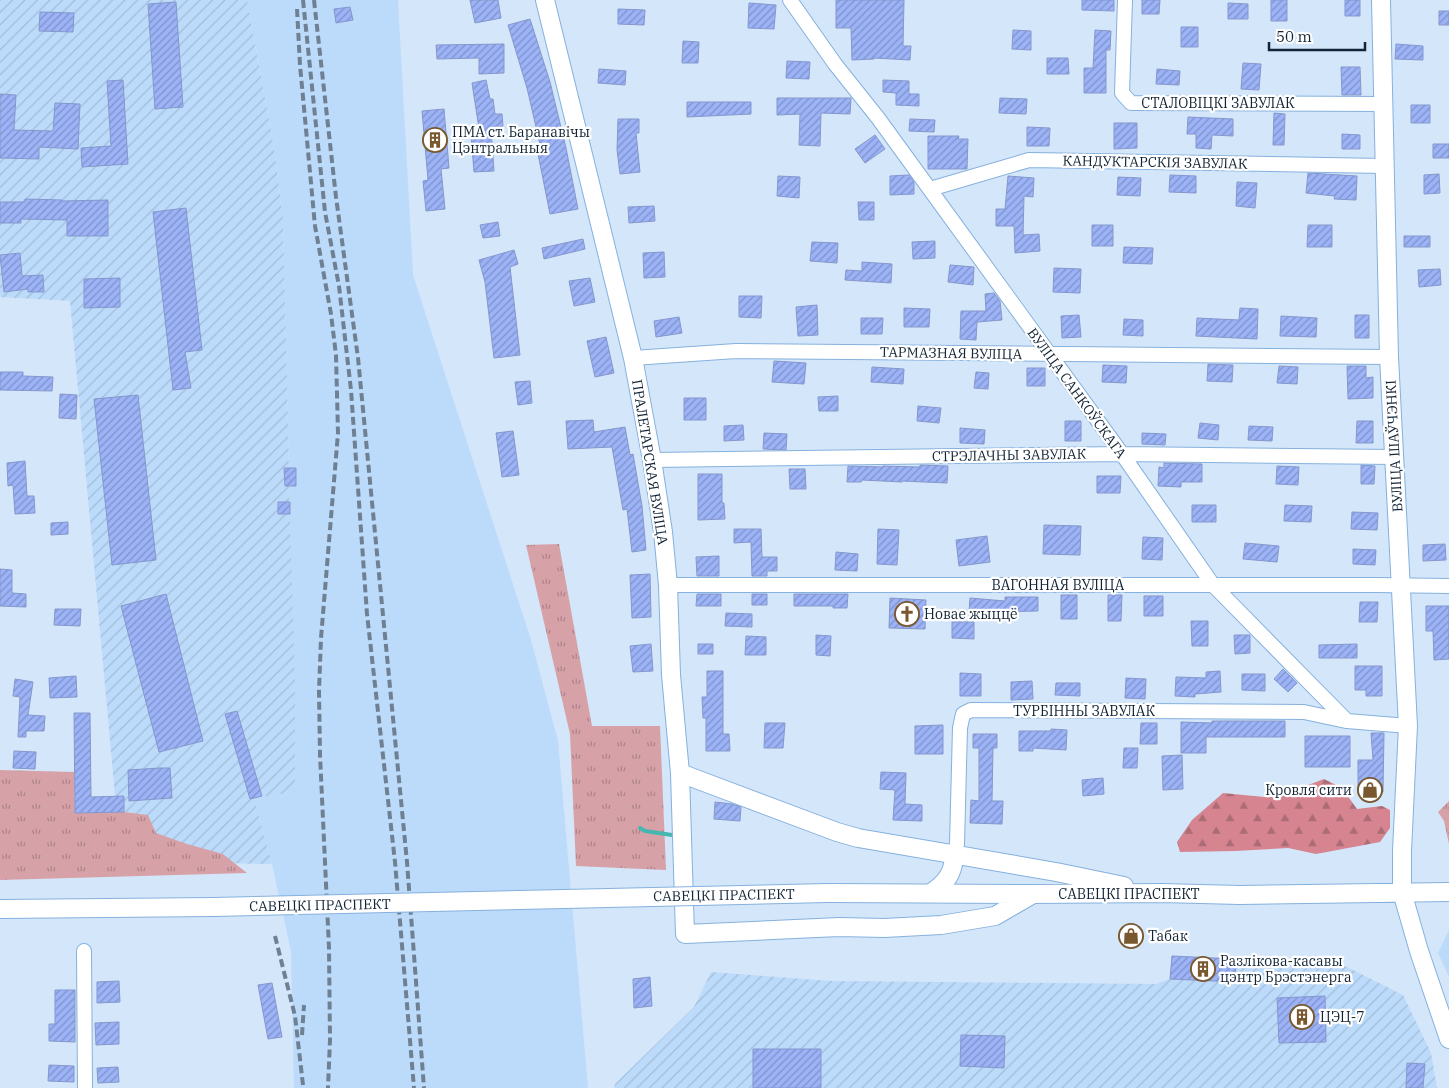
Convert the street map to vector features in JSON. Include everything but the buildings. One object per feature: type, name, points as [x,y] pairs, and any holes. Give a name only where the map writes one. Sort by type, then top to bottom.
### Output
[{"type":"main road","name":"ПРАЛЕТАРСКАЯ ВУЛІЦА","points":[[545,0],[633,358],[663,532],[668,585],[671,675],[680,773],[685,934],[839,927],[941,926],[995,916],[1033,894]]},
{"type":"main road","name":"ВУЛІЦА ШАЎЧЭНКІ","points":[[1381,0],[1389,357],[1408,726],[1402,850],[1402,892]]},
{"type":"main road","points":[[680,773],[837,832],[858,838],[1056,872],[1161,893]]},
{"type":"main road","points":[[931,892],[942,886],[949,878],[952,871],[954,854]]},
{"type":"main road","points":[[1402,892],[1419,951],[1449,1039]]},
{"type":"main road","name":"САВЕЦКІ ПРАСПЕКТ","points":[[0,910],[828,893],[1161,893],[1240,895],[1449,892]]},
{"type":"street","name":"ВУЛІЦА САНКОЎСКАГА","points":[[790,0],[1122,454],[1213,585],[1346,721]]},
{"type":"street","name":"СТАЛОВІЦКІ ЗАВУЛАК","points":[[1125,0],[1122,93],[1131,103],[1383,104]]},
{"type":"street","name":"КАНДУКТАРСКІЯ ЗАВУЛАК","points":[[930,189],[1030,160],[1384,166]]},
{"type":"street","name":"ТАРМАЗНАЯ ВУЛІЦА","points":[[633,358],[736,351],[1389,357]]},
{"type":"street","name":"СТРЭЛАЧНЫ ЗАВУЛАК","points":[[652,460],[1122,454],[1395,457]]},
{"type":"street","name":"ВАГОННАЯ ВУЛІЦА","points":[[668,585],[1449,586]]},
{"type":"street","name":"ТУРБІННЫ ЗАВУЛАК","points":[[954,854],[957,844],[960,728],[963,714],[971,710],[1304,712],[1346,721]]},
{"type":"street","points":[[1346,721],[1408,726]]},
{"type":"street","points":[[84,951],[85,1088]]},
{"type":"shaded area","points":[[0,0],[247,0],[274,148],[283,219],[289,468],[296,468],[296,486],[289,486],[295,683],[295,792],[254,798],[272,864],[113,861],[117,817],[70,301],[0,297]]},
{"type":"shaded area","points":[[247,0],[398,0],[413,275],[531,640],[558,741],[588,1088],[294,1088],[291,951],[272,864],[254,798],[294,792],[283,219],[274,148]]},
{"type":"shaded area","points":[[1449,930],[1449,977],[1438,953]]},
{"type":"shaded area","points":[[1172,956],[1341,964],[1403,995],[1431,1053],[1437,1088],[614,1088],[615,1084],[694,1007],[711,972],[830,981],[1156,984],[1170,979]]},
{"type":"green space","points":[[559,544],[592,726],[660,726],[666,870],[576,866],[570,734],[526,545]]},
{"type":"green space","points":[[0,770],[74,772],[75,813],[124,812],[148,815],[156,833],[223,854],[247,873],[0,880]]},
{"type":"green space","points":[[1324,779],[1342,788],[1357,809],[1382,806],[1390,810],[1390,828],[1380,842],[1316,854],[1288,848],[1180,852],[1177,842],[1192,820],[1223,793],[1264,797],[1282,795]]},
{"type":"green space","points":[[1449,801],[1449,844],[1444,821],[1438,812]]},
{"type":"waterway","points":[[640,828],[645,831],[672,835]]},
{"type":"railway","points":[[303,0],[325,212],[339,286],[351,390],[367,614],[395,862],[414,1088]]},
{"type":"railway","points":[[314,0],[336,197],[358,358],[407,862],[424,1088]]},
{"type":"railway","points":[[297,9],[300,65],[315,226],[331,314],[336,355],[338,433],[321,638],[319,691],[329,948],[330,1040],[328,1088]]},
{"type":"railway","points":[[275,936],[295,1016],[303,1085]]},
{"type":"railway","points":[[302,1035],[304,1005]]},
{"type":"place","name":"ПМА ст. Баранавічы Цэнтральныя","points":[[435,140]]},
{"type":"place","name":"Новае жыццё","points":[[907,614]]},
{"type":"place","name":"Кровля сити","points":[[1370,790]]},
{"type":"place","name":"Табак","points":[[1131,936]]},
{"type":"place","name":"Разлікова-касавы цэнтр Брэстэнерга","points":[[1203,969]]},
{"type":"place","name":"ЦЭЦ-7","points":[[1302,1017]]}]
